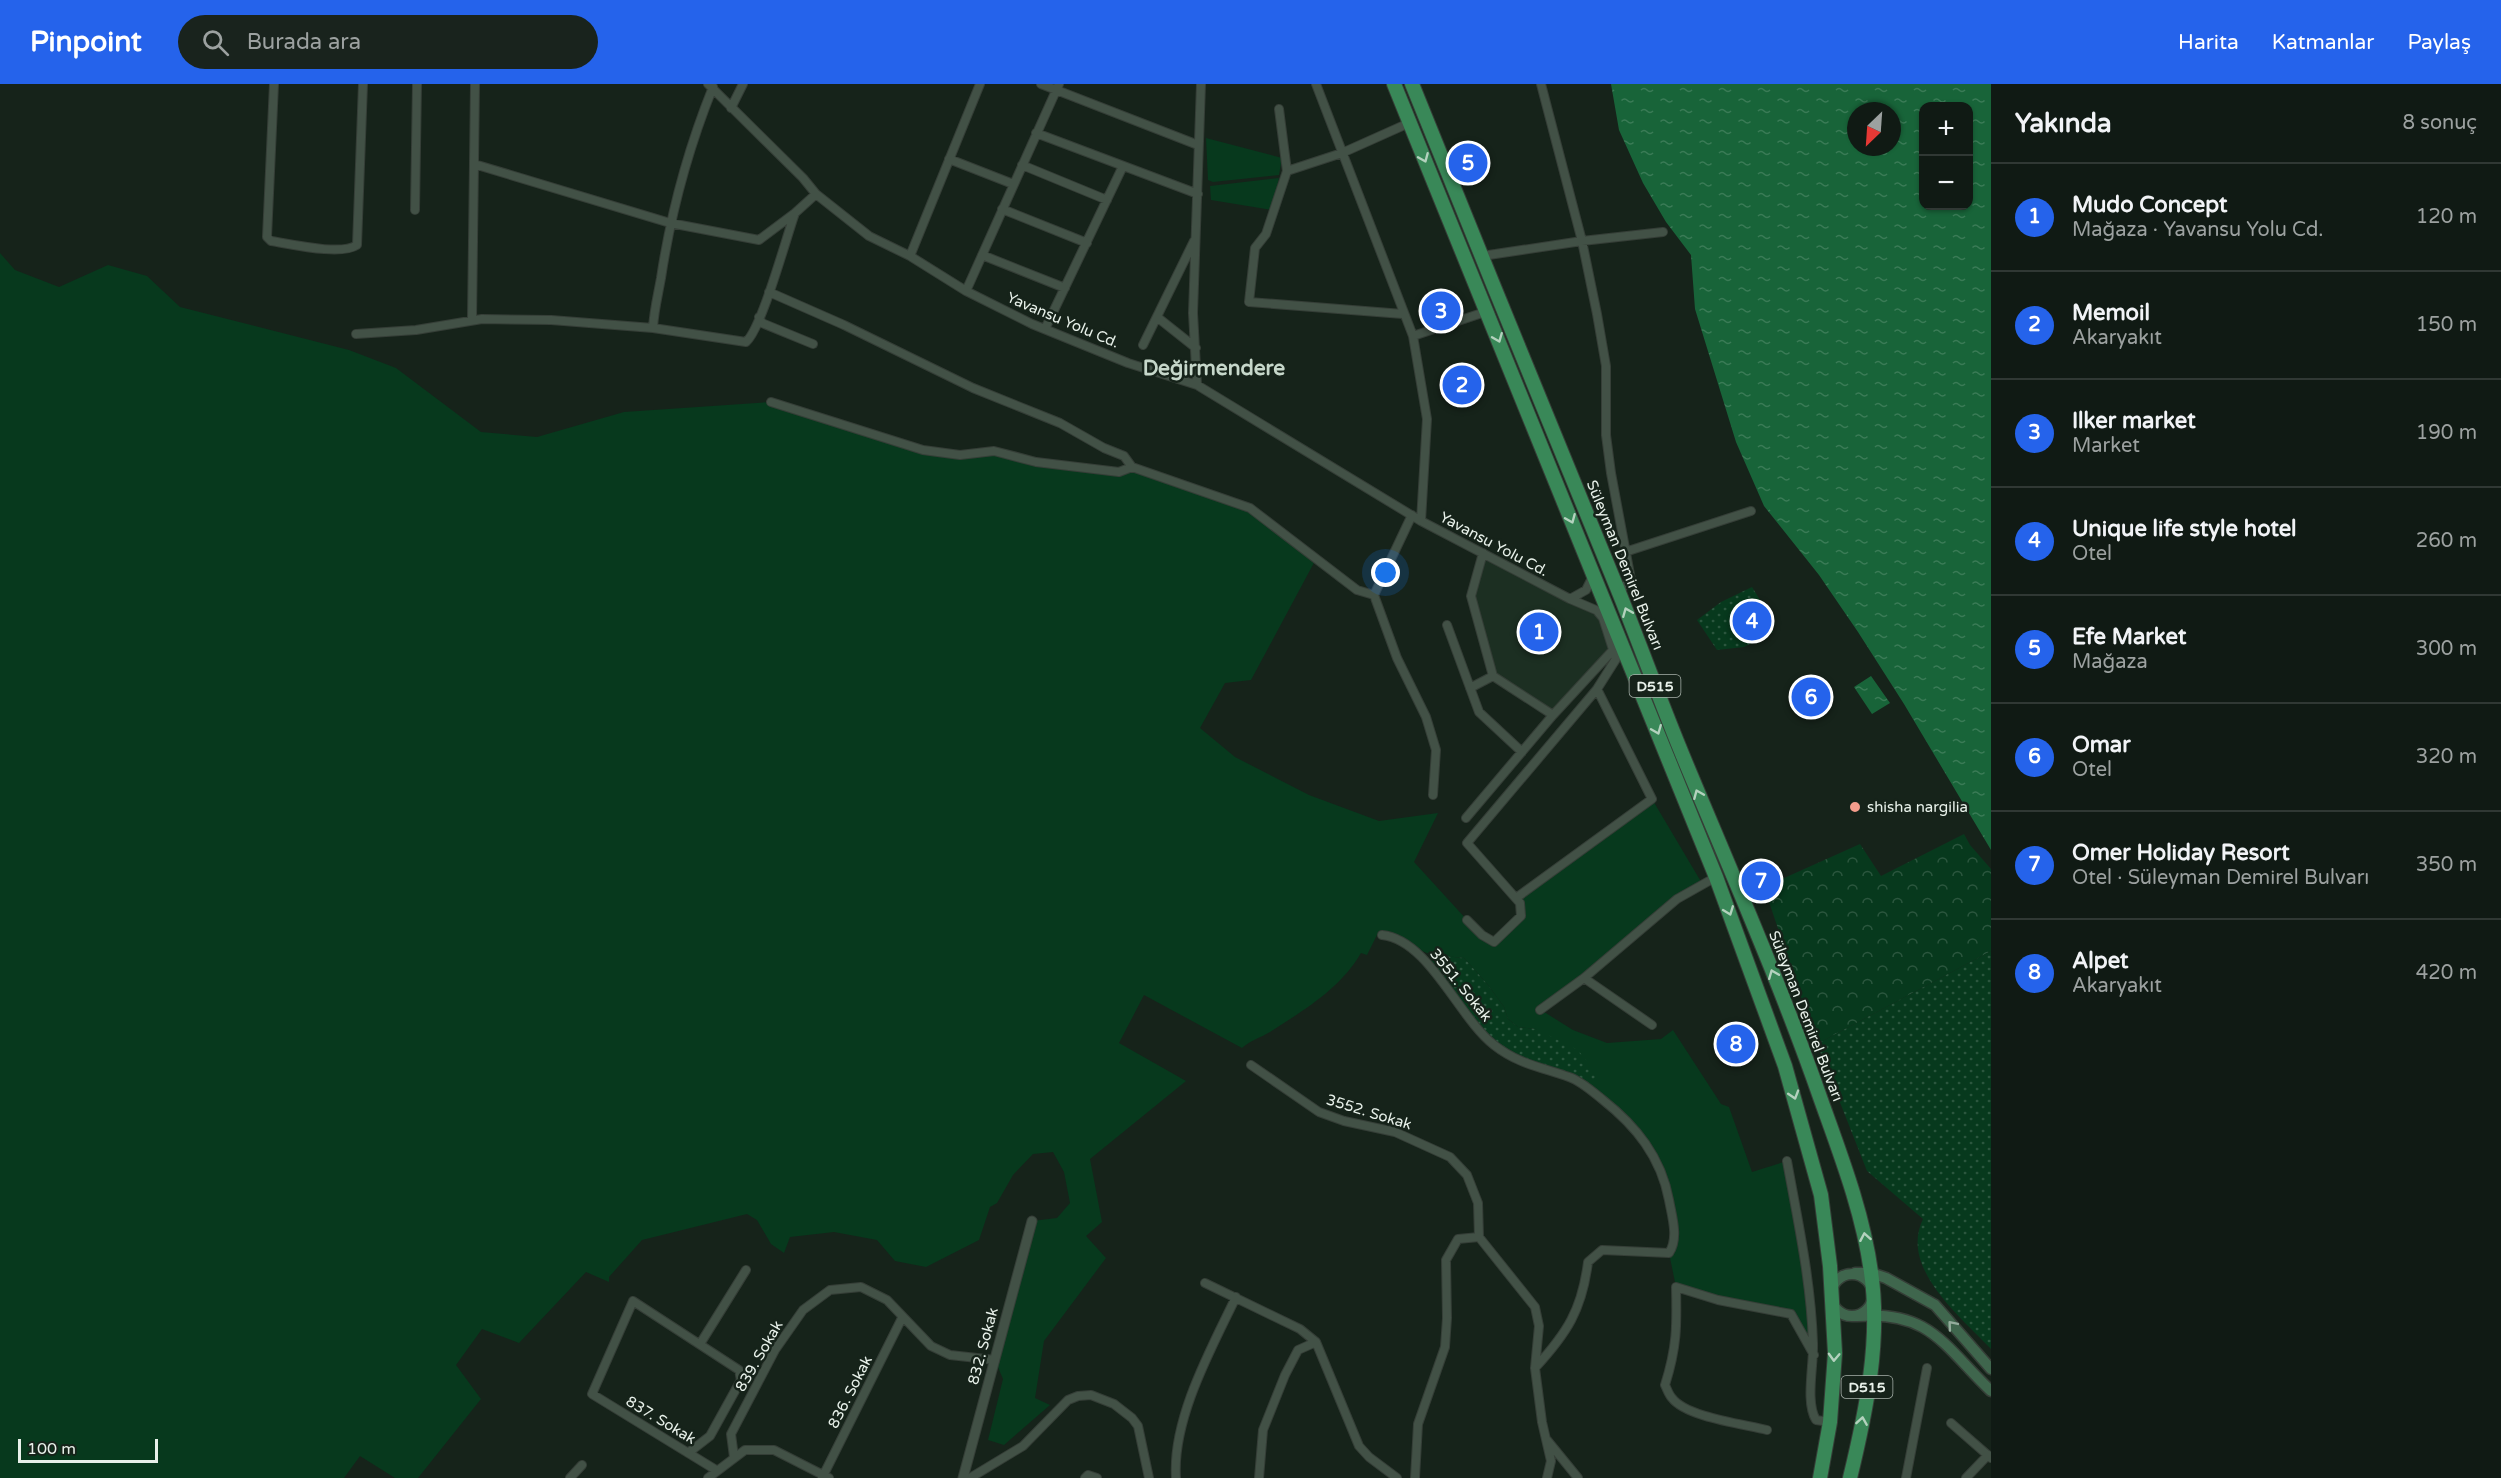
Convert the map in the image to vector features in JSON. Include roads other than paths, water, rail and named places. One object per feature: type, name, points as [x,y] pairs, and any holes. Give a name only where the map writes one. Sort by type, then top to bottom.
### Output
[{"type":"highway","name":"D515","points":[[1394,84],[1716,877],[1772,1029],[1811,1152],[1827,1234],[1835,1353],[1830,1422],[1820,1478]]},
{"type":"highway","name":"Süleyman Demirel Bulvarı","points":[[1412,84],[1541,406],[1619,591],[1669,724],[1806,1056],[1862,1224],[1873,1295],[1871,1364],[1859,1440],[1850,1478]]},
{"type":"main road","points":[[1991,1369],[1935,1305],[1886,1278],[1871,1273],[1855,1274],[1839,1279],[1834,1285],[1832,1298],[1835,1308],[1840,1313],[1857,1316],[1902,1317],[1918,1324],[1937,1335],[1991,1391]]},
{"type":"main road","points":[[1855,1274],[1863,1277],[1870,1284],[1873,1295],[1871,1305],[1866,1312],[1857,1316]]},
{"type":"street","points":[[274,84],[267,237],[271,241],[325,249],[352,249],[357,245],[363,84]]},
{"type":"street","points":[[415,210],[417,84]]},
{"type":"street","points":[[472,320],[475,84]]},
{"type":"street","points":[[731,108],[743,84]]},
{"type":"street","points":[[910,256],[980,84]]},
{"type":"street","points":[[1041,84],[1058,87],[1198,145]]},
{"type":"street","points":[[1197,385],[1193,313],[1201,84]]},
{"type":"street","points":[[1316,84],[1413,336],[1427,419],[1421,521]]},
{"type":"street","points":[[1541,84],[1582,241],[1606,366],[1606,435],[1631,580],[1619,591]]},
{"type":"street","points":[[654,328],[654,310],[670,223],[710,86]]},
{"type":"street","name":"Yavansu Yolu Cd.","points":[[710,86],[803,178],[816,194],[869,236],[910,256],[966,291],[1045,329],[1128,363],[1197,385],[1421,521],[1570,599],[1612,617]]},
{"type":"street","points":[[966,291],[1058,87]]},
{"type":"street","points":[[1279,109],[1287,171],[1266,234],[1256,248],[1249,302],[1403,314]]},
{"type":"street","points":[[1287,171],[1342,153],[1409,123]]},
{"type":"street","points":[[1036,133],[1198,194]]},
{"type":"street","points":[[949,159],[1013,184]]},
{"type":"street","points":[[474,164],[670,223],[759,240],[816,194]]},
{"type":"street","points":[[1022,165],[1107,200]]},
{"type":"street","points":[[1045,329],[1123,166]]},
{"type":"street","points":[[1002,209],[1087,243]]},
{"type":"street","points":[[356,334],[416,330],[482,319],[551,320],[654,328],[746,342],[750,339],[769,292],[795,213]]},
{"type":"street","points":[[1482,256],[1663,232]]},
{"type":"street","points":[[1143,345],[1196,237]]},
{"type":"street","points":[[982,255],[1065,288]]},
{"type":"street","points":[[769,292],[844,325],[973,388],[1060,423],[1104,448],[1124,456],[1132,467],[1250,508],[1357,590],[1374,595]]},
{"type":"street","points":[[1413,336],[1488,311]]},
{"type":"street","points":[[759,317],[762,323],[813,344]]},
{"type":"street","points":[[1157,317],[1196,348]]},
{"type":"street","points":[[771,402],[923,450],[960,454],[994,451],[1036,462],[1119,472],[1132,467]]},
{"type":"street","points":[[1625,552],[1751,511]]},
{"type":"street","points":[[1412,515],[1374,595],[1397,658],[1426,717],[1436,750],[1433,795]]},
{"type":"street","points":[[1483,553],[1471,596],[1493,676],[1553,715]]},
{"type":"street","points":[[1570,599],[1590,586],[1594,573]]},
{"type":"street","points":[[1467,920],[1482,935],[1494,942],[1521,916],[1520,903],[1467,843],[1597,689],[1616,659],[1602,618],[1596,610]]},
{"type":"street","points":[[1447,625],[1479,712],[1522,752]]},
{"type":"street","points":[[1466,818],[1553,715],[1613,650]]},
{"type":"street","points":[[1470,688],[1493,676]]},
{"type":"street","points":[[1516,898],[1652,799],[1597,689]]},
{"type":"street","points":[[1540,1010],[1584,978],[1677,899],[1716,877]]},
{"type":"street","name":"3551. Sokak","points":[[1382,935],[1392,936],[1412,948],[1493,1045],[1531,1067],[1571,1078],[1593,1092],[1637,1131],[1658,1163],[1674,1225],[1674,1245],[1669,1253],[1602,1250],[1588,1262],[1585,1285],[1577,1312],[1557,1344],[1535,1368]]},
{"type":"street","points":[[1584,978],[1652,1025]]},
{"type":"street","name":"3552. Sokak","points":[[1251,1065],[1319,1112],[1344,1121],[1395,1132],[1450,1157],[1467,1175],[1478,1203],[1479,1237]]},
{"type":"street","points":[[1787,1161],[1811,1298],[1814,1355],[1810,1411],[1816,1420],[1830,1422]]},
{"type":"street","name":"832. Sokak","points":[[963,1478],[1032,1221]]},
{"type":"street","points":[[1415,1478],[1418,1424],[1445,1347],[1446,1260],[1458,1239],[1479,1237],[1535,1307],[1539,1326],[1535,1368],[1545,1438],[1551,1461],[1547,1478]]},
{"type":"street","points":[[688,1453],[710,1436],[741,1380],[739,1370],[700,1344],[746,1270]]},
{"type":"street","points":[[1205,1283],[1300,1329],[1316,1341],[1359,1446],[1369,1457],[1397,1478]]},
{"type":"street","name":"839. Sokak","points":[[734,1457],[731,1434],[775,1350],[803,1310],[830,1290],[861,1287],[887,1300],[931,1346],[950,1355],[994,1360]]},
{"type":"street","points":[[1767,1430],[1682,1407],[1671,1398],[1665,1385],[1675,1354],[1676,1287],[1718,1300],[1791,1314],[1814,1355]]},
{"type":"street","points":[[1176,1478],[1175,1465],[1184,1421],[1204,1365],[1236,1297]]},
{"type":"street","name":"837. Sokak","points":[[700,1344],[633,1301],[592,1394],[716,1470]]},
{"type":"street","name":"836. Sokak","points":[[825,1477],[902,1318]]},
{"type":"street","points":[[1259,1478],[1263,1430],[1285,1375],[1298,1350],[1316,1341]]},
{"type":"street","points":[[1906,1478],[1927,1368]]},
{"type":"street","points":[[970,1478],[1023,1446],[1068,1400],[1091,1395],[1114,1404],[1138,1426],[1149,1478]]},
{"type":"street","points":[[1951,1423],[1990,1457],[1966,1478]]},
{"type":"street","points":[[1545,1438],[1578,1478]]},
{"type":"street","points":[[708,1478],[745,1450],[774,1450],[825,1477]]},
{"type":"street","points":[[570,1478],[582,1465]]},
{"type":"street","points":[[1085,1478],[1088,1475],[1097,1478]]},
{"type":"water","points":[[1611,84],[1991,84],[1991,850],[1858,632],[1819,575],[1764,506],[1736,442],[1695,309],[1691,255],[1666,222],[1643,183],[1619,130]]},
{"type":"water","points":[[1871,676],[1890,703],[1872,714],[1854,687]]},
{"type":"place","name":"Efe Market","points":[[1468,163]]},
{"type":"place","name":"Ilker market","points":[[1441,311]]},
{"type":"place","name":"Memoil","points":[[1462,385]]},
{"type":"place","name":"Unique life style hotel","points":[[1752,621]]},
{"type":"place","name":"Mudo Concept","points":[[1539,632]]},
{"type":"place","name":"Omar","points":[[1811,697]]},
{"type":"place","name":"shisha nargilia","points":[[1855,807]]},
{"type":"place","name":"Omer Holiday Resort","points":[[1761,881]]},
{"type":"place","name":"Alpet","points":[[1736,1044]]},
{"type":"district","name":"Değirmendere","points":[[1214,368]]}]
